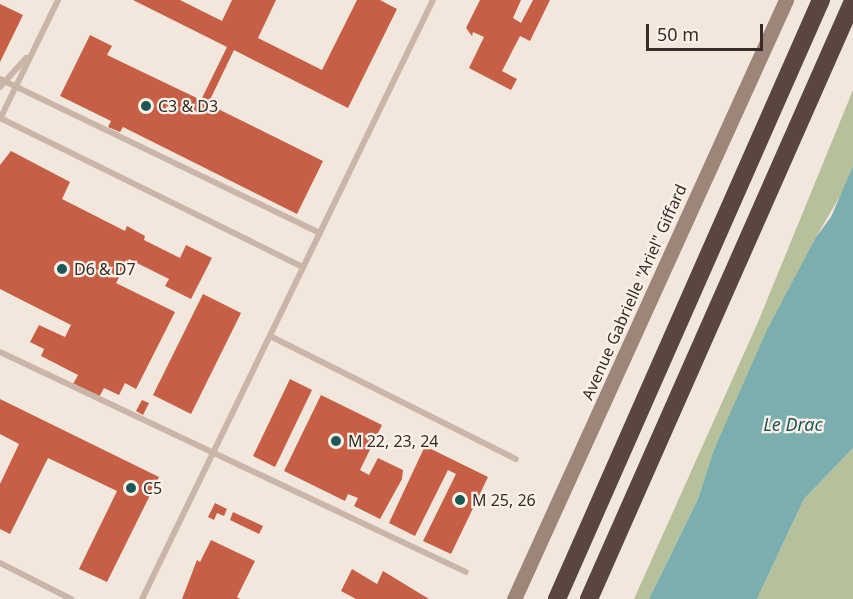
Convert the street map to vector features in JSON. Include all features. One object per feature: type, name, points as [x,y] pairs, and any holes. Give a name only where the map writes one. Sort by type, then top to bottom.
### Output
[{"type":"highway","points":[[557,599],[821,0]]},
{"type":"highway","points":[[589,599],[853,1]]},
{"type":"street","name":"Avenue Gabrielle \"Ariel\" Giffard","points":[[514,599],[786,0]]},
{"type":"lane","points":[[58,0],[0,118],[303,267]]},
{"type":"lane","points":[[142,599],[433,0]]},
{"type":"lane","points":[[0,87],[3,80],[31,53]]},
{"type":"lane","points":[[3,80],[320,232]]},
{"type":"lane","points":[[270,336],[516,459]]},
{"type":"lane","points":[[0,352],[214,451],[466,572]]},
{"type":"lane","points":[[0,562],[71,599]]},
{"type":"green space","points":[[853,90],[853,166],[843,191],[816,237],[713,452],[698,499],[649,599],[634,599],[758,322]]},
{"type":"green space","points":[[853,448],[853,599],[757,599],[804,499]]},
{"type":"water","name":"Le Drac","points":[[853,166],[853,448],[804,499],[757,599],[649,599],[698,499],[713,452],[767,330],[816,237],[831,217]]},
{"type":"building","name":"C3 & D3","points":[[133,0],[180,0],[222,21],[232,0],[276,0],[258,38],[322,70],[357,0],[380,0],[397,9],[348,108],[234,50],[208,104],[323,161],[297,214],[123,127],[120,132],[108,127],[111,121],[60,96],[90,35],[112,46],[107,55],[201,100],[227,47]]},
{"type":"building","points":[[480,0],[521,0],[513,18],[521,23],[533,0],[550,0],[530,41],[520,36],[502,71],[517,79],[511,90],[469,68],[484,37],[473,32],[472,36],[466,28]]},
{"type":"building","points":[[0,4],[23,15],[0,62]]},
{"type":"building","name":"D6 & D7","points":[[11,151],[70,182],[62,199],[125,231],[127,226],[145,236],[144,240],[180,258],[186,245],[212,258],[191,299],[165,286],[169,279],[129,259],[116,283],[175,312],[136,389],[125,383],[119,395],[104,388],[98,399],[72,386],[78,375],[41,356],[44,349],[30,342],[39,325],[65,337],[71,325],[0,289],[0,165]]},
{"type":"building","points":[[203,294],[241,313],[191,414],[153,395]]},
{"type":"building","points":[[290,379],[312,390],[275,467],[253,456]]},
{"type":"building","name":"M 22, 23, 24","points":[[321,395],[382,425],[360,470],[369,475],[378,458],[403,470],[402,479],[380,519],[354,506],[358,498],[348,494],[345,501],[284,471]]},
{"type":"building","name":"C5","points":[[0,399],[159,477],[107,582],[79,569],[117,491],[48,458],[10,534],[0,529],[0,484],[19,444],[0,434]]},
{"type":"building","points":[[142,400],[149,403],[143,415],[136,411]]},
{"type":"building","name":"M 25, 26","points":[[425,446],[488,477],[451,554],[423,541],[456,474],[448,470],[415,536],[389,523]]},
{"type":"building","points":[[215,503],[227,509],[224,516],[217,513],[214,520],[208,517]]},
{"type":"building","points":[[233,512],[263,526],[259,534],[230,520]]},
{"type":"building","points":[[211,540],[255,561],[237,597],[240,599],[182,599],[197,560],[200,562]]},
{"type":"building","points":[[352,569],[377,584],[383,571],[429,599],[356,599],[341,591]]},
{"type":"place","name":"C3 & D3","points":[[146,106]]},
{"type":"place","name":"D6 & D7","points":[[62,269]]},
{"type":"place","name":"M 22, 23, 24","points":[[336,441]]},
{"type":"place","name":"C5","points":[[131,488]]},
{"type":"place","name":"M 25, 26","points":[[460,500]]}]
